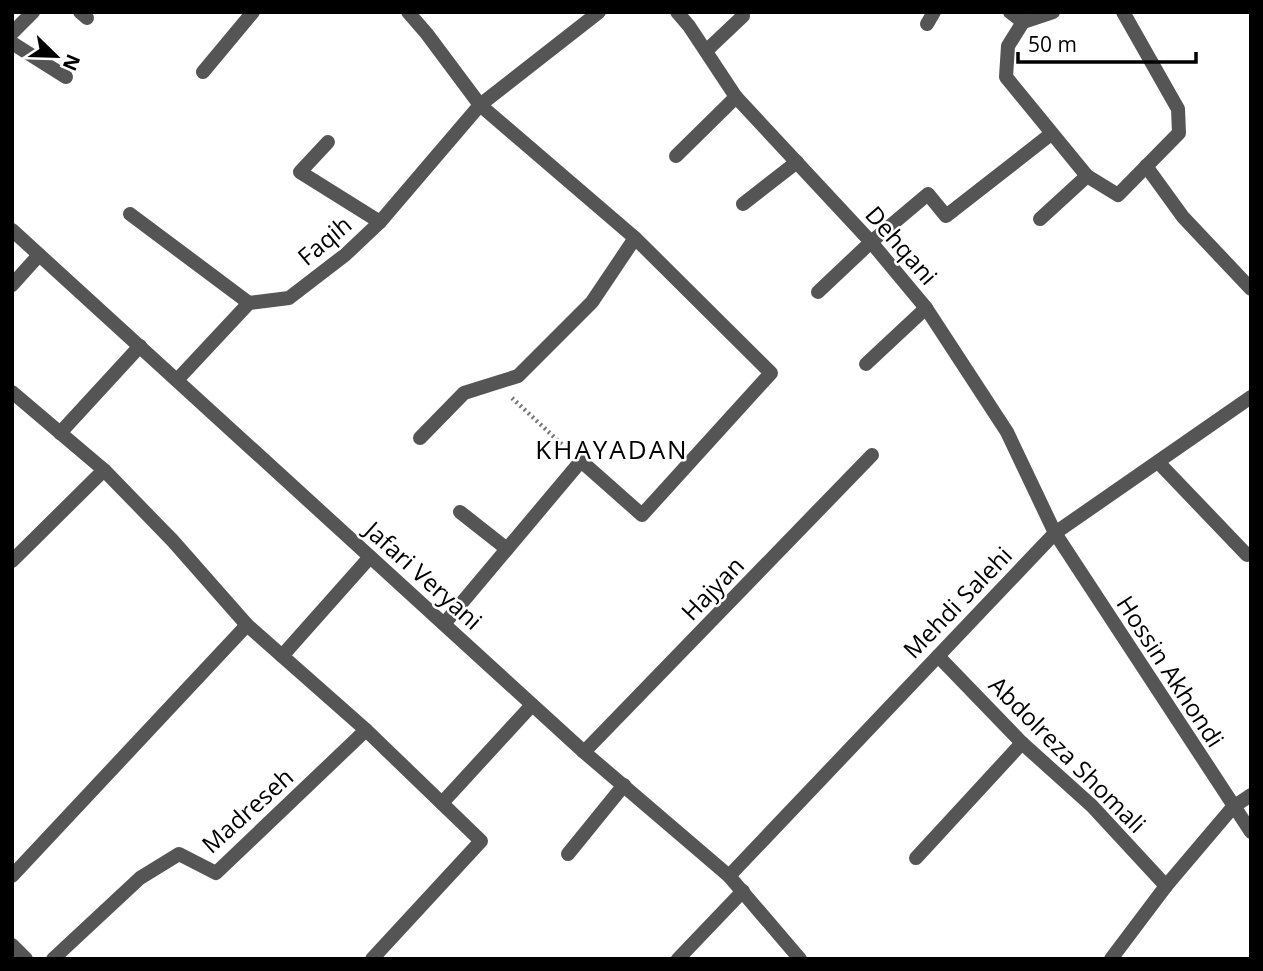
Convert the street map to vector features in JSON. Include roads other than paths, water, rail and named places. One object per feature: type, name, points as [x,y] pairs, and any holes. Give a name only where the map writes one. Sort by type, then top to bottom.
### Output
[{"type":"street","points":[[12,33],[33,12]]},
{"type":"street","points":[[203,72],[253,12]]},
{"type":"street","points":[[408,12],[480,105],[635,238],[771,373],[642,514],[581,461],[444,624]]},
{"type":"street","name":"Faqih","points":[[249,303],[289,298],[345,255],[380,222],[480,105],[599,12]]},
{"type":"street","name":"Dehqani","points":[[677,12],[736,97],[871,242],[926,308],[1007,432],[1055,533]]},
{"type":"street","points":[[1010,12],[1024,22]]},
{"type":"street","points":[[1053,12],[1024,22],[1008,46],[1006,77],[1087,176],[1118,195],[1179,133],[1178,109],[1123,12]]},
{"type":"street","points":[[706,51],[743,16]]},
{"type":"street","points":[[12,43],[66,77]]},
{"type":"street","points":[[676,156],[736,97]]},
{"type":"street","points":[[818,292],[928,194],[946,216],[1051,134]]},
{"type":"street","points":[[328,142],[300,172],[380,222]]},
{"type":"street","points":[[743,204],[797,162]]},
{"type":"street","points":[[1146,166],[1183,217],[1251,289]]},
{"type":"street","points":[[1040,219],[1087,176]]},
{"type":"street","points":[[130,214],[249,303],[177,380]]},
{"type":"street","name":"Jafari Veryani","points":[[12,230],[584,752],[729,876],[800,959]]},
{"type":"street","points":[[420,438],[464,393],[518,376],[592,302],[635,238]]},
{"type":"street","points":[[12,285],[40,255]]},
{"type":"street","points":[[866,363],[926,308]]},
{"type":"street","points":[[60,433],[140,346]]},
{"type":"street","points":[[12,392],[104,470],[173,541],[247,625],[366,730],[481,841],[372,959]]},
{"type":"street","name":"Mehdi Salehi","points":[[729,876],[1055,533],[1251,397]]},
{"type":"street","name":"Hajyan","points":[[584,752],[872,455]]},
{"type":"street","points":[[1158,462],[1247,555]]},
{"type":"street","points":[[12,561],[104,470]]},
{"type":"street","points":[[460,512],[507,549]]},
{"type":"street","name":"Hossin Akhondi","points":[[1055,533],[1251,832]]},
{"type":"street","points":[[282,656],[370,557]]},
{"type":"street","points":[[12,876],[247,625]]},
{"type":"street","name":"Abdolreza Shomali","points":[[938,656],[1022,743],[1092,806],[1166,886]]},
{"type":"street","points":[[442,803],[532,705]]},
{"type":"street","name":"Madreseh","points":[[53,959],[140,878],[179,854],[216,873],[366,730]]},
{"type":"street","points":[[916,858],[1022,743]]},
{"type":"street","points":[[568,855],[624,785]]},
{"type":"street","points":[[1111,959],[1166,886],[1233,807],[1251,795]]},
{"type":"street","points":[[678,959],[743,891]]},
{"type":"street","points":[[12,944],[26,959]]},
{"type":"district","name":"KHAYADAN","points":[[612,449]]}]
